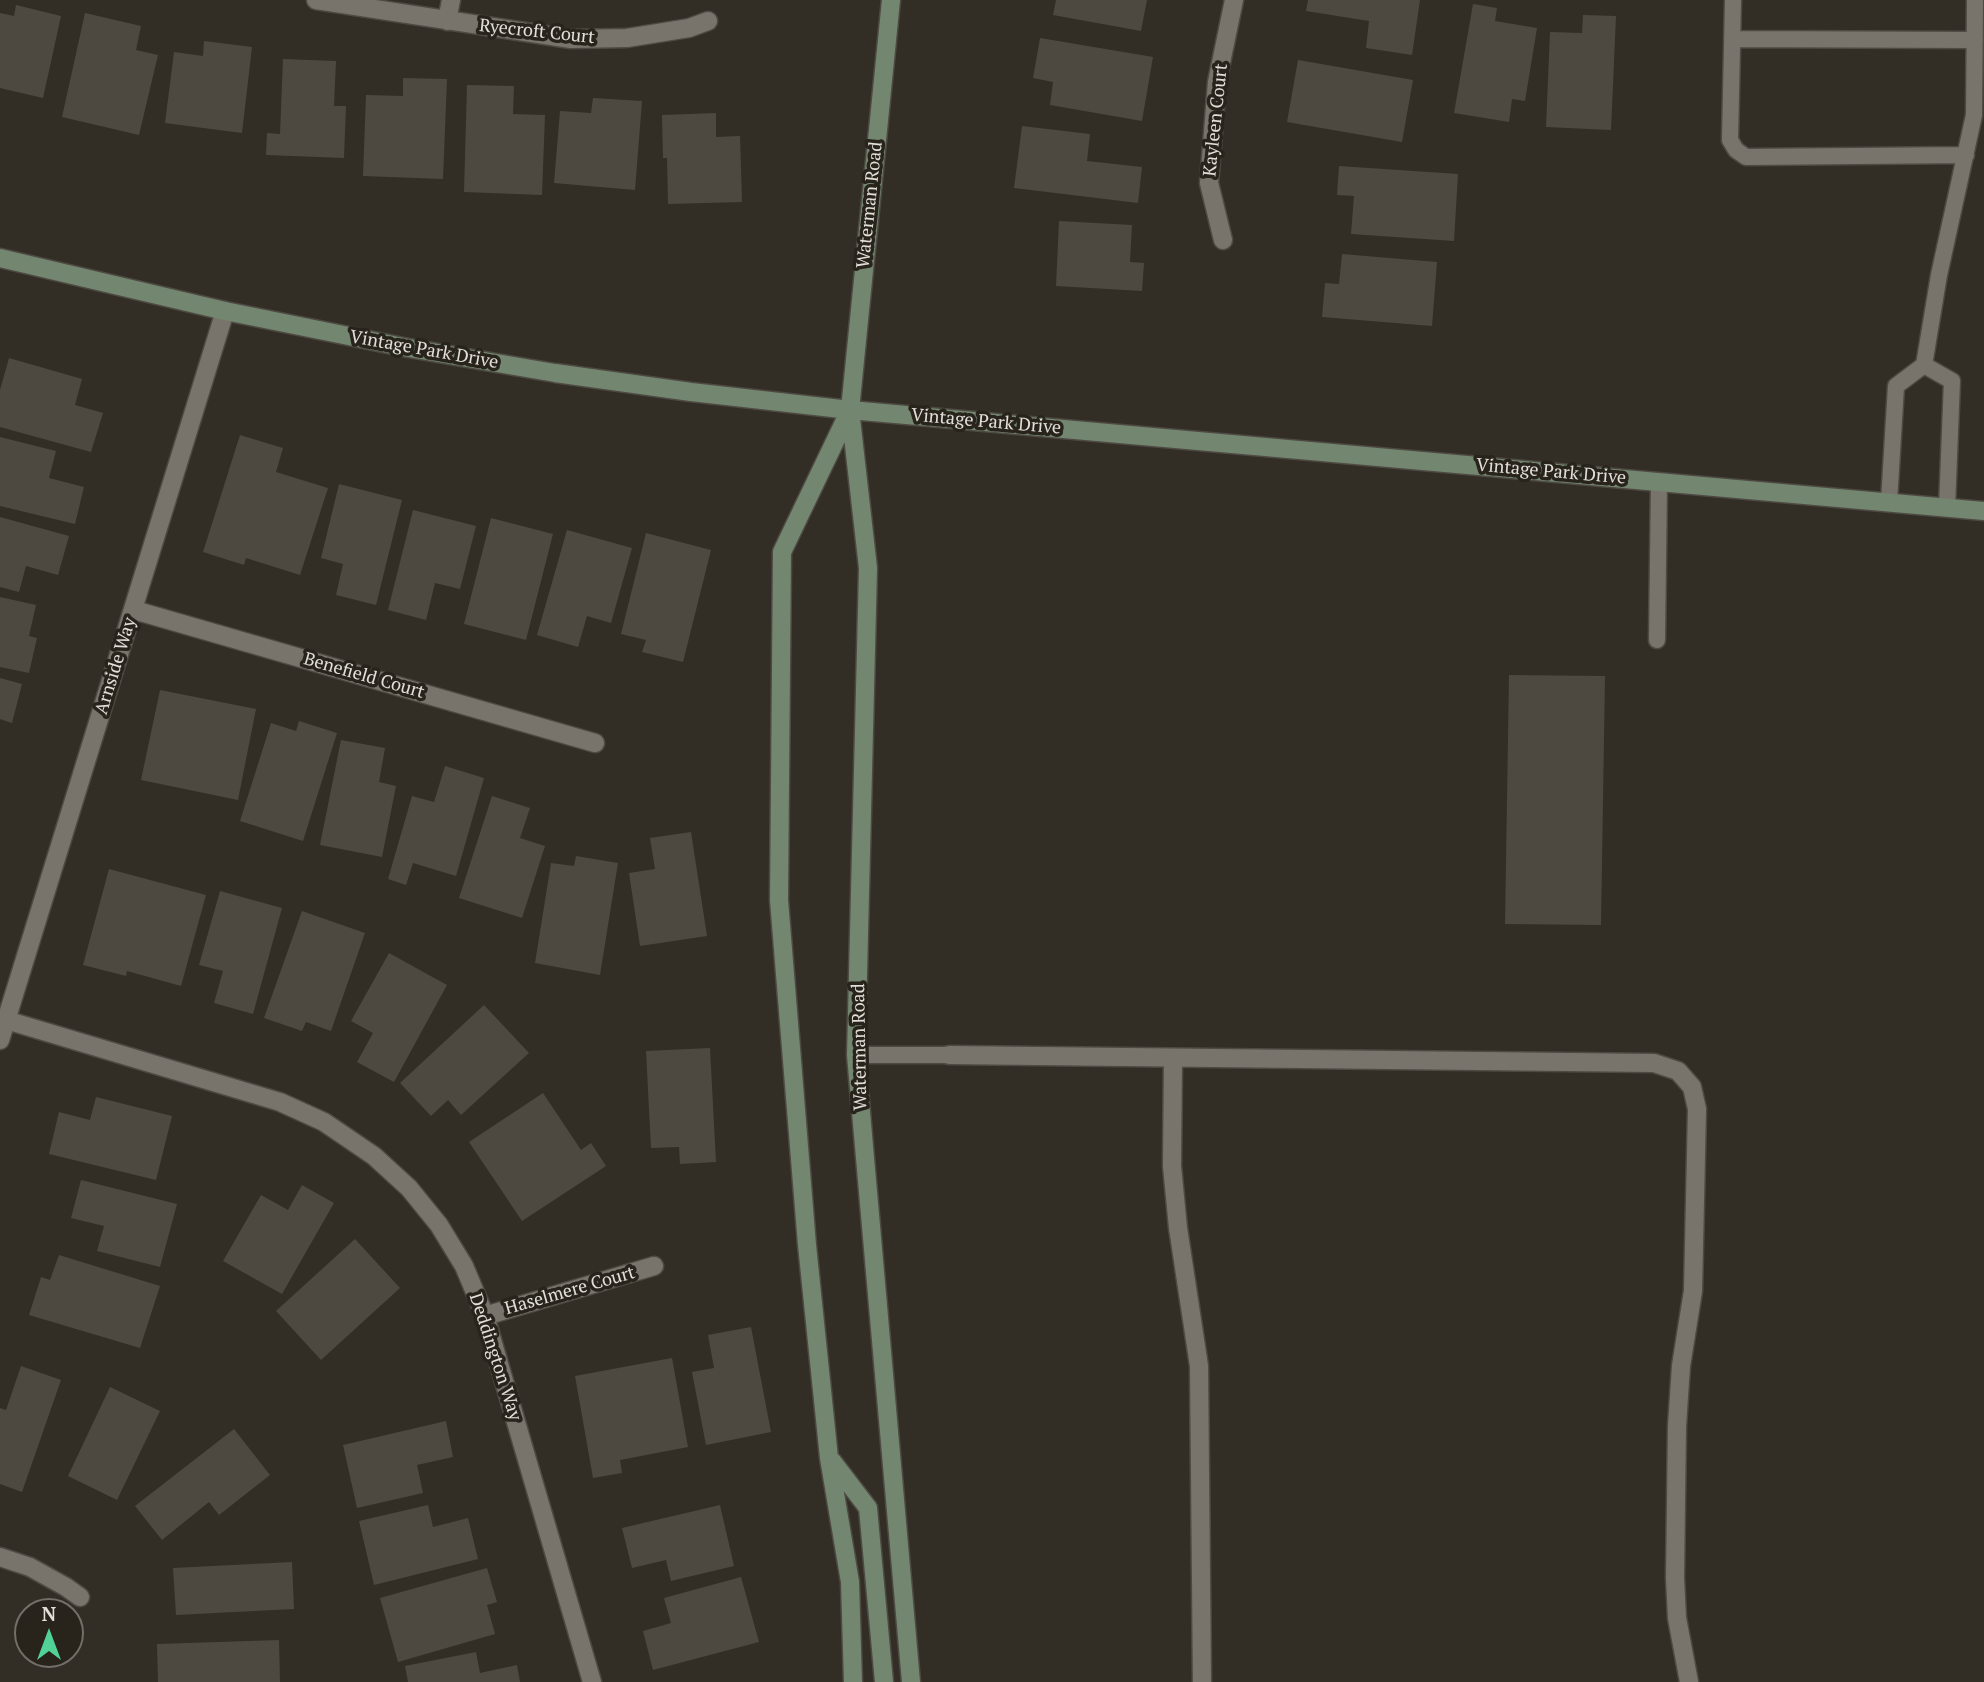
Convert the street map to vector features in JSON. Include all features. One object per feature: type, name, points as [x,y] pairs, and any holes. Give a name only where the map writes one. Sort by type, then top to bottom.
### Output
[{"type":"street","name":"Ryecroft Court","points":[[316,0],[571,39],[627,38],[689,28],[709,21]]},
{"type":"street","points":[[447,21],[451,0]]},
{"type":"street","name":"Waterman Road","points":[[891,0],[850,410],[868,568],[856,1055],[911,1682]]},
{"type":"street","name":"Kayleen Court","points":[[1223,240],[1209,183],[1217,82],[1234,0]]},
{"type":"street","name":"Vintage Park Drive","points":[[0,258],[225,311],[403,347],[555,373],[691,392],[850,410],[1984,511]]},
{"type":"street","name":"Arnside Way","points":[[0,1040],[225,311]]},
{"type":"street","name":"Waterman Road","points":[[850,410],[782,552],[779,900],[807,1245],[829,1458],[849,1581],[853,1682]]},
{"type":"street","name":"Benefield Court","points":[[134,610],[595,743]]},
{"type":"street","name":"Deddington Way","points":[[6,1020],[281,1102],[324,1122],[374,1156],[409,1188],[439,1225],[464,1266],[485,1317],[592,1682]]},
{"type":"street","points":[[949,1055],[1654,1063],[1678,1072],[1692,1087],[1697,1109],[1693,1291],[1681,1366],[1677,1426],[1675,1578],[1677,1618],[1689,1682]]},
{"type":"street","points":[[1173,1059],[1172,1166],[1178,1228],[1199,1366],[1202,1682]]},
{"type":"street","name":"Haselmere Court","points":[[485,1317],[654,1266]]},
{"type":"street","points":[[829,1458],[868,1508],[884,1682]]},
{"type":"street","points":[[0,1557],[30,1567],[80,1597]]},
{"type":"lane","points":[[1733,0],[1730,139],[1736,150],[1746,157],[1966,155]]},
{"type":"lane","points":[[1889,502],[1896,386],[1924,365],[1938,275],[1974,115],[1975,0]]},
{"type":"lane","points":[[1732,39],[1975,40]]},
{"type":"lane","points":[[1924,365],[1952,382],[1947,507]]},
{"type":"lane","points":[[1657,640],[1659,482]]},
{"type":"lane","points":[[856,1055],[949,1055]]},
{"type":"building","points":[[1056,0],[1147,0],[1141,31],[1053,15]]},
{"type":"building","points":[[1308,0],[1420,0],[1412,55],[1366,48],[1369,21],[1306,11]]},
{"type":"building","points":[[1473,4],[1497,8],[1495,21],[1537,28],[1525,101],[1512,99],[1509,122],[1454,113]]},
{"type":"building","points":[[16,5],[61,16],[43,98],[0,88],[0,13],[14,16]]},
{"type":"building","points":[[85,13],[141,26],[136,50],[158,55],[139,135],[62,117]]},
{"type":"building","points":[[1583,15],[1616,16],[1611,130],[1546,127],[1550,32],[1582,33]]},
{"type":"building","points":[[1040,38],[1153,57],[1142,121],[1050,105],[1053,82],[1033,78]]},
{"type":"building","points":[[204,41],[252,47],[242,133],[165,123],[174,52],[203,56]]},
{"type":"building","points":[[283,59],[336,61],[334,106],[346,106],[344,158],[266,155],[267,133],[280,134]]},
{"type":"building","points":[[1298,60],[1413,80],[1402,142],[1287,122]]},
{"type":"building","points":[[403,78],[447,79],[443,179],[363,176],[366,95],[403,96]]},
{"type":"building","points":[[467,85],[514,86],[513,114],[545,115],[542,195],[464,192]]},
{"type":"building","points":[[593,98],[642,101],[635,190],[554,183],[560,111],[591,113]]},
{"type":"building","points":[[716,113],[716,137],[740,136],[742,202],[668,204],[662,115]]},
{"type":"building","points":[[1022,126],[1090,134],[1087,161],[1142,167],[1138,203],[1014,188]]},
{"type":"building","points":[[1339,166],[1458,174],[1454,241],[1351,234],[1354,196],[1337,195]]},
{"type":"building","points":[[1059,221],[1132,225],[1130,262],[1144,263],[1142,291],[1056,286]]},
{"type":"building","points":[[1342,254],[1437,262],[1432,326],[1322,317],[1325,283],[1339,284]]},
{"type":"building","points":[[9,358],[82,379],[75,405],[103,413],[91,452],[0,427],[0,390]]},
{"type":"building","points":[[240,435],[283,448],[276,472],[328,488],[300,575],[246,558],[244,565],[203,552]]},
{"type":"building","points":[[0,437],[56,451],[49,478],[84,487],[75,524],[0,506]]},
{"type":"building","points":[[339,484],[402,500],[376,605],[336,595],[343,564],[321,558]]},
{"type":"building","points":[[413,510],[476,526],[460,589],[435,583],[426,620],[388,610]]},
{"type":"building","points":[[0,517],[69,536],[58,575],[26,566],[19,592],[0,587]]},
{"type":"building","points":[[491,518],[553,534],[526,640],[464,624]]},
{"type":"building","points":[[567,530],[632,548],[611,623],[587,616],[578,647],[537,635]]},
{"type":"building","points":[[646,533],[711,550],[683,662],[642,652],[646,640],[621,634]]},
{"type":"building","points":[[0,597],[36,605],[29,636],[37,638],[29,673],[0,667]]},
{"type":"building","points":[[1509,675],[1605,676],[1601,925],[1505,924]]},
{"type":"building","points":[[0,678],[22,684],[12,723],[0,719]]},
{"type":"building","points":[[160,690],[256,709],[238,800],[141,780]]},
{"type":"building","points":[[299,721],[337,733],[303,841],[240,821],[271,723],[296,731]]},
{"type":"building","points":[[341,740],[385,748],[379,782],[396,786],[382,857],[320,845]]},
{"type":"building","points":[[445,766],[484,778],[456,876],[413,863],[406,885],[388,879],[412,796],[434,802]]},
{"type":"building","points":[[492,796],[530,808],[520,838],[545,846],[522,918],[459,898]]},
{"type":"building","points":[[691,832],[707,936],[640,946],[629,873],[655,869],[650,838]]},
{"type":"building","points":[[576,856],[618,863],[600,975],[535,963],[551,863],[574,866]]},
{"type":"building","points":[[109,869],[206,895],[181,986],[127,971],[126,976],[83,965]]},
{"type":"building","points":[[220,891],[282,908],[253,1014],[214,1003],[223,971],[199,965]]},
{"type":"building","points":[[302,911],[365,933],[331,1031],[306,1022],[302,1031],[264,1018]]},
{"type":"building","points":[[389,953],[447,985],[394,1082],[357,1062],[373,1033],[351,1021]]},
{"type":"building","points":[[484,1005],[529,1053],[461,1115],[448,1100],[431,1116],[400,1083]]},
{"type":"building","points":[[710,1048],[716,1162],[680,1164],[679,1147],[651,1148],[646,1051]]},
{"type":"building","points":[[543,1093],[581,1150],[591,1143],[606,1166],[522,1221],[469,1142]]},
{"type":"building","points":[[96,1097],[172,1116],[156,1180],[49,1154],[59,1112],[90,1120]]},
{"type":"building","points":[[81,1180],[177,1204],[160,1267],[97,1251],[104,1226],[71,1218]]},
{"type":"building","points":[[302,1185],[334,1203],[282,1294],[223,1261],[261,1195],[288,1210]]},
{"type":"building","points":[[355,1239],[400,1288],[321,1360],[276,1311]]},
{"type":"building","points":[[59,1255],[160,1286],[140,1348],[29,1315],[41,1277],[50,1280]]},
{"type":"building","points":[[751,1327],[771,1432],[706,1445],[692,1372],[714,1368],[708,1335]]},
{"type":"building","points":[[672,1358],[688,1447],[620,1460],[622,1473],[593,1478],[575,1376]]},
{"type":"building","points":[[21,1366],[61,1380],[22,1492],[0,1484],[0,1408],[6,1410]]},
{"type":"building","points":[[110,1387],[160,1411],[117,1500],[68,1476]]},
{"type":"building","points":[[446,1421],[453,1457],[417,1465],[423,1493],[357,1508],[343,1445]]},
{"type":"building","points":[[234,1429],[270,1475],[219,1515],[209,1502],[162,1540],[135,1506]]},
{"type":"building","points":[[428,1505],[433,1527],[468,1518],[478,1559],[374,1585],[359,1521]]},
{"type":"building","points":[[720,1505],[734,1566],[671,1581],[666,1560],[632,1568],[622,1528]]},
{"type":"building","points":[[292,1562],[294,1609],[176,1615],[173,1568]]},
{"type":"building","points":[[487,1568],[497,1602],[487,1605],[495,1634],[398,1662],[380,1598]]},
{"type":"building","points":[[741,1577],[759,1642],[653,1670],[643,1631],[671,1623],[664,1598]]},
{"type":"building","points":[[279,1640],[280,1682],[158,1682],[157,1644]]},
{"type":"building","points":[[476,1652],[480,1673],[517,1665],[520,1682],[408,1682],[405,1666]]}]
